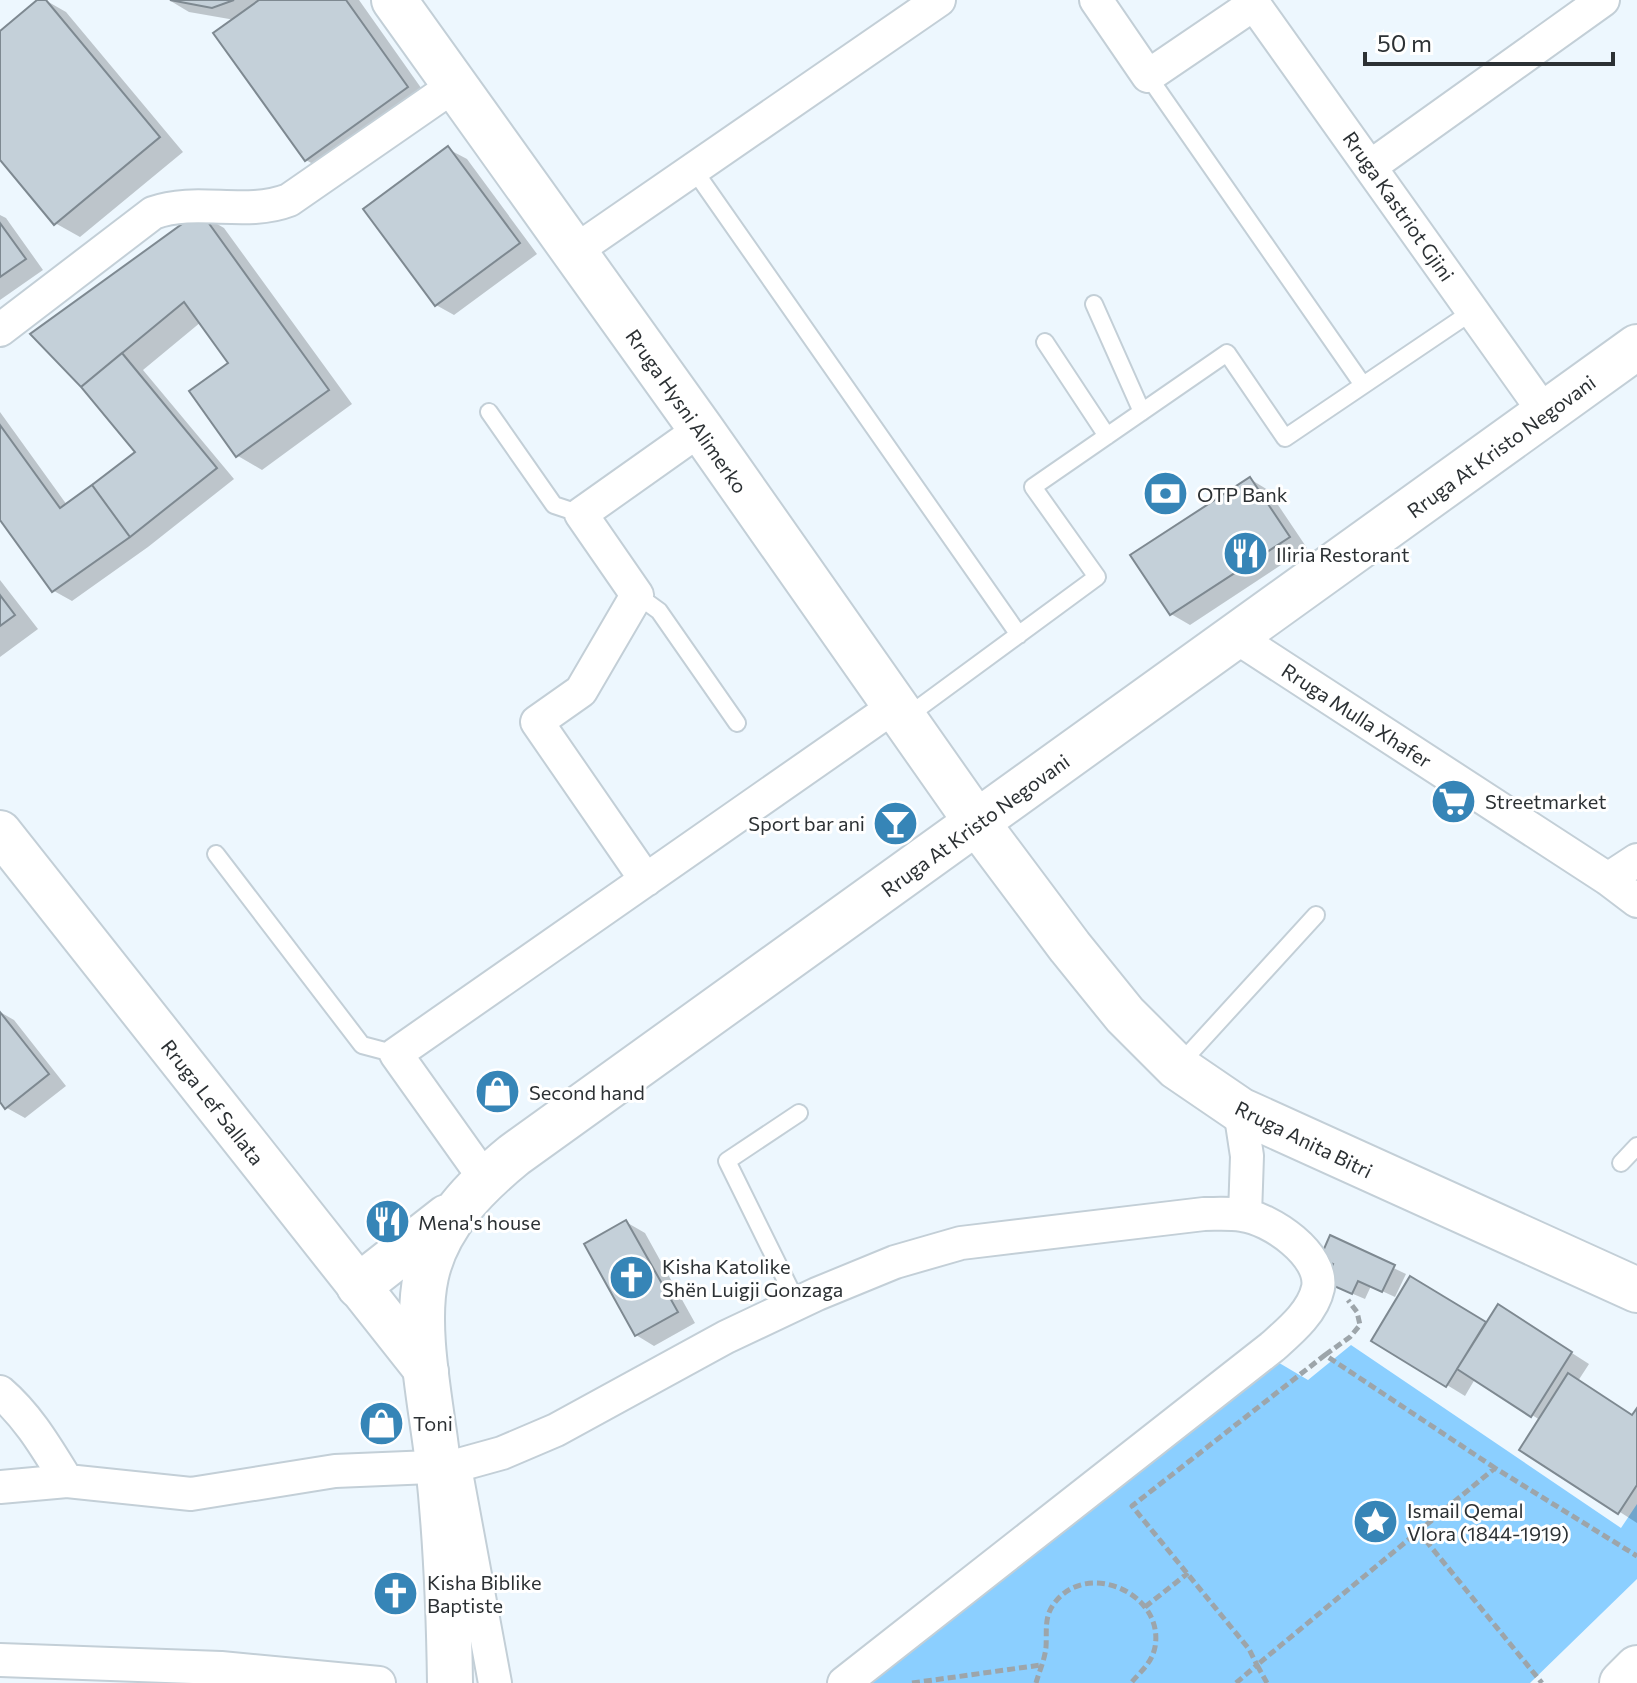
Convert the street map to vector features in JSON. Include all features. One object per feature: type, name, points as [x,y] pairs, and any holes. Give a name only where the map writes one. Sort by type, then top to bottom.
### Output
[{"type":"main road","name":"Rruga Hysni Alimerko","points":[[395,0],[978,824]]},
{"type":"main road","name":"Rruga At Kristo Negovani","points":[[450,1683],[443,1522],[447,1466],[427,1372],[421,1315],[426,1276],[437,1242],[472,1194],[514,1155],[1637,347]]},
{"type":"main road","name":"Rruga Anita Bitri","points":[[978,824],[1125,1015],[1177,1067],[1240,1110],[1637,1290]]},
{"type":"main road","points":[[359,1286],[472,1194]]},
{"type":"main road","points":[[1622,1683],[1637,1668]]},
{"type":"street","points":[[575,251],[939,0]]},
{"type":"street","points":[[1096,0],[1148,76],[1253,2]]},
{"type":"street","points":[[1371,166],[1603,0]]},
{"type":"street","name":"Rruga Kastriot Gjini","points":[[1253,2],[1545,413]]},
{"type":"street","points":[[0,330],[153,213],[172,206],[268,208],[289,200],[455,85]]},
{"type":"street","points":[[646,880],[537,722],[581,691],[637,595],[581,514],[701,429]]},
{"type":"street","name":"Rruga Mulla Xhafer","points":[[1236,637],[1608,879],[1637,901]]},
{"type":"street","points":[[472,1194],[396,1054],[646,880],[900,713]]},
{"type":"street","name":"Rruga Lef Sallata","points":[[0,832],[427,1372]]},
{"type":"street","points":[[1608,879],[1637,860]]},
{"type":"street","points":[[1240,1110],[1247,1156],[1245,1215]]},
{"type":"street","points":[[0,1487],[67,1481],[191,1494],[335,1471],[447,1466],[502,1453],[556,1430],[726,1337],[797,1303],[895,1262],[961,1243],[1174,1217],[1245,1215],[1295,1240],[1312,1263],[1319,1285],[1311,1305],[1294,1327],[844,1683]]},
{"type":"street","points":[[0,1392],[16,1406],[67,1481]]},
{"type":"street","name":"Rruga At Kristo Negovani","points":[[447,1466],[495,1683]]},
{"type":"street","points":[[0,1660],[221,1668],[379,1683]]},
{"type":"lane","points":[[1148,76],[1363,385]]},
{"type":"lane","points":[[694,170],[1019,635]]},
{"type":"lane","points":[[1094,304],[1142,412]]},
{"type":"lane","points":[[900,713],[1019,635],[1097,577],[1033,487],[1227,353],[1285,438],[1473,311]]},
{"type":"lane","points":[[1045,342],[1107,436]]},
{"type":"lane","points":[[489,412],[554,505],[581,514]]},
{"type":"lane","points":[[637,595],[659,611],[737,723]]},
{"type":"lane","points":[[216,854],[362,1045],[396,1054]]},
{"type":"lane","points":[[1177,1067],[1316,915]]},
{"type":"lane","points":[[797,1303],[727,1161],[799,1113]]},
{"type":"lane","points":[[1621,1163],[1637,1146]]},
{"type":"path","points":[[1267,1683],[1249,1649],[1132,1506],[1325,1355],[1495,1468],[1637,1556]]},
{"type":"path","points":[[1236,1683],[1495,1468]]},
{"type":"path","points":[[1418,1531],[1542,1683]]},
{"type":"path","points":[[1145,1607],[1188,1573]]},
{"type":"path","points":[[1036,1683],[1046,1649],[1047,1620],[1054,1604],[1068,1592],[1086,1584],[1106,1582],[1128,1591],[1145,1607],[1154,1626],[1155,1647],[1147,1666],[1131,1683]]},
{"type":"path","points":[[912,1683],[1041,1665]]},
{"type":"shaded area","points":[[1351,1345],[1621,1528],[1637,1504],[1637,1579],[1530,1683],[854,1683],[1269,1357],[1308,1380]]},
{"type":"building","points":[[37,0],[46,0],[160,137],[54,225],[0,160],[0,31]]},
{"type":"building","points":[[170,0],[234,0],[212,8]]},
{"type":"building","points":[[259,0],[346,0],[408,87],[305,161],[213,33]]},
{"type":"building","points":[[448,146],[520,243],[435,306],[363,209]]},
{"type":"building","points":[[200,211],[329,390],[236,457],[189,391],[228,363],[184,302],[81,387],[30,334]]},
{"type":"building","points":[[0,223],[26,259],[0,277]]},
{"type":"building","points":[[122,353],[217,468],[130,537],[92,485],[135,452],[81,387]]},
{"type":"building","points":[[0,425],[60,508],[92,485],[130,537],[52,592],[0,520]]},
{"type":"building","points":[[1250,477],[1290,537],[1170,615],[1130,555]]},
{"type":"building","points":[[0,595],[15,615],[0,626]]},
{"type":"building","points":[[0,1012],[49,1074],[5,1109],[0,1102]]},
{"type":"building","name":"Kisha Katolike Shën Luigji Gonzaga","points":[[626,1220],[678,1312],[635,1336],[584,1244]]},
{"type":"building","points":[[1330,1235],[1395,1265],[1382,1292],[1358,1281],[1352,1294],[1325,1282],[1333,1264],[1320,1258]]},
{"type":"building","points":[[1410,1276],[1486,1322],[1446,1387],[1371,1341]]},
{"type":"building","points":[[1498,1304],[1572,1352],[1531,1417],[1457,1369]]},
{"type":"building","points":[[1568,1373],[1632,1415],[1637,1408],[1637,1485],[1618,1514],[1519,1450]]},
{"type":"place","name":"OTP Bank","points":[[1166,494]]},
{"type":"place","name":"Iliria Restorant","points":[[1245,554]]},
{"type":"place","name":"Streetmarket","points":[[1454,801]]},
{"type":"place","name":"Sport bar ani","points":[[896,823]]},
{"type":"place","name":"Second hand","points":[[498,1092]]},
{"type":"place","name":"Mena's house","points":[[387,1222]]},
{"type":"place","name":"Kisha Katolike Shën Luigji Gonzaga","points":[[631,1278]]},
{"type":"place","name":"Toni","points":[[382,1423]]},
{"type":"place","name":"Ismail Qemal Vlora (1844-1919)","points":[[1376,1522]]},
{"type":"place","name":"Kisha Biblike Baptiste","points":[[396,1594]]}]
